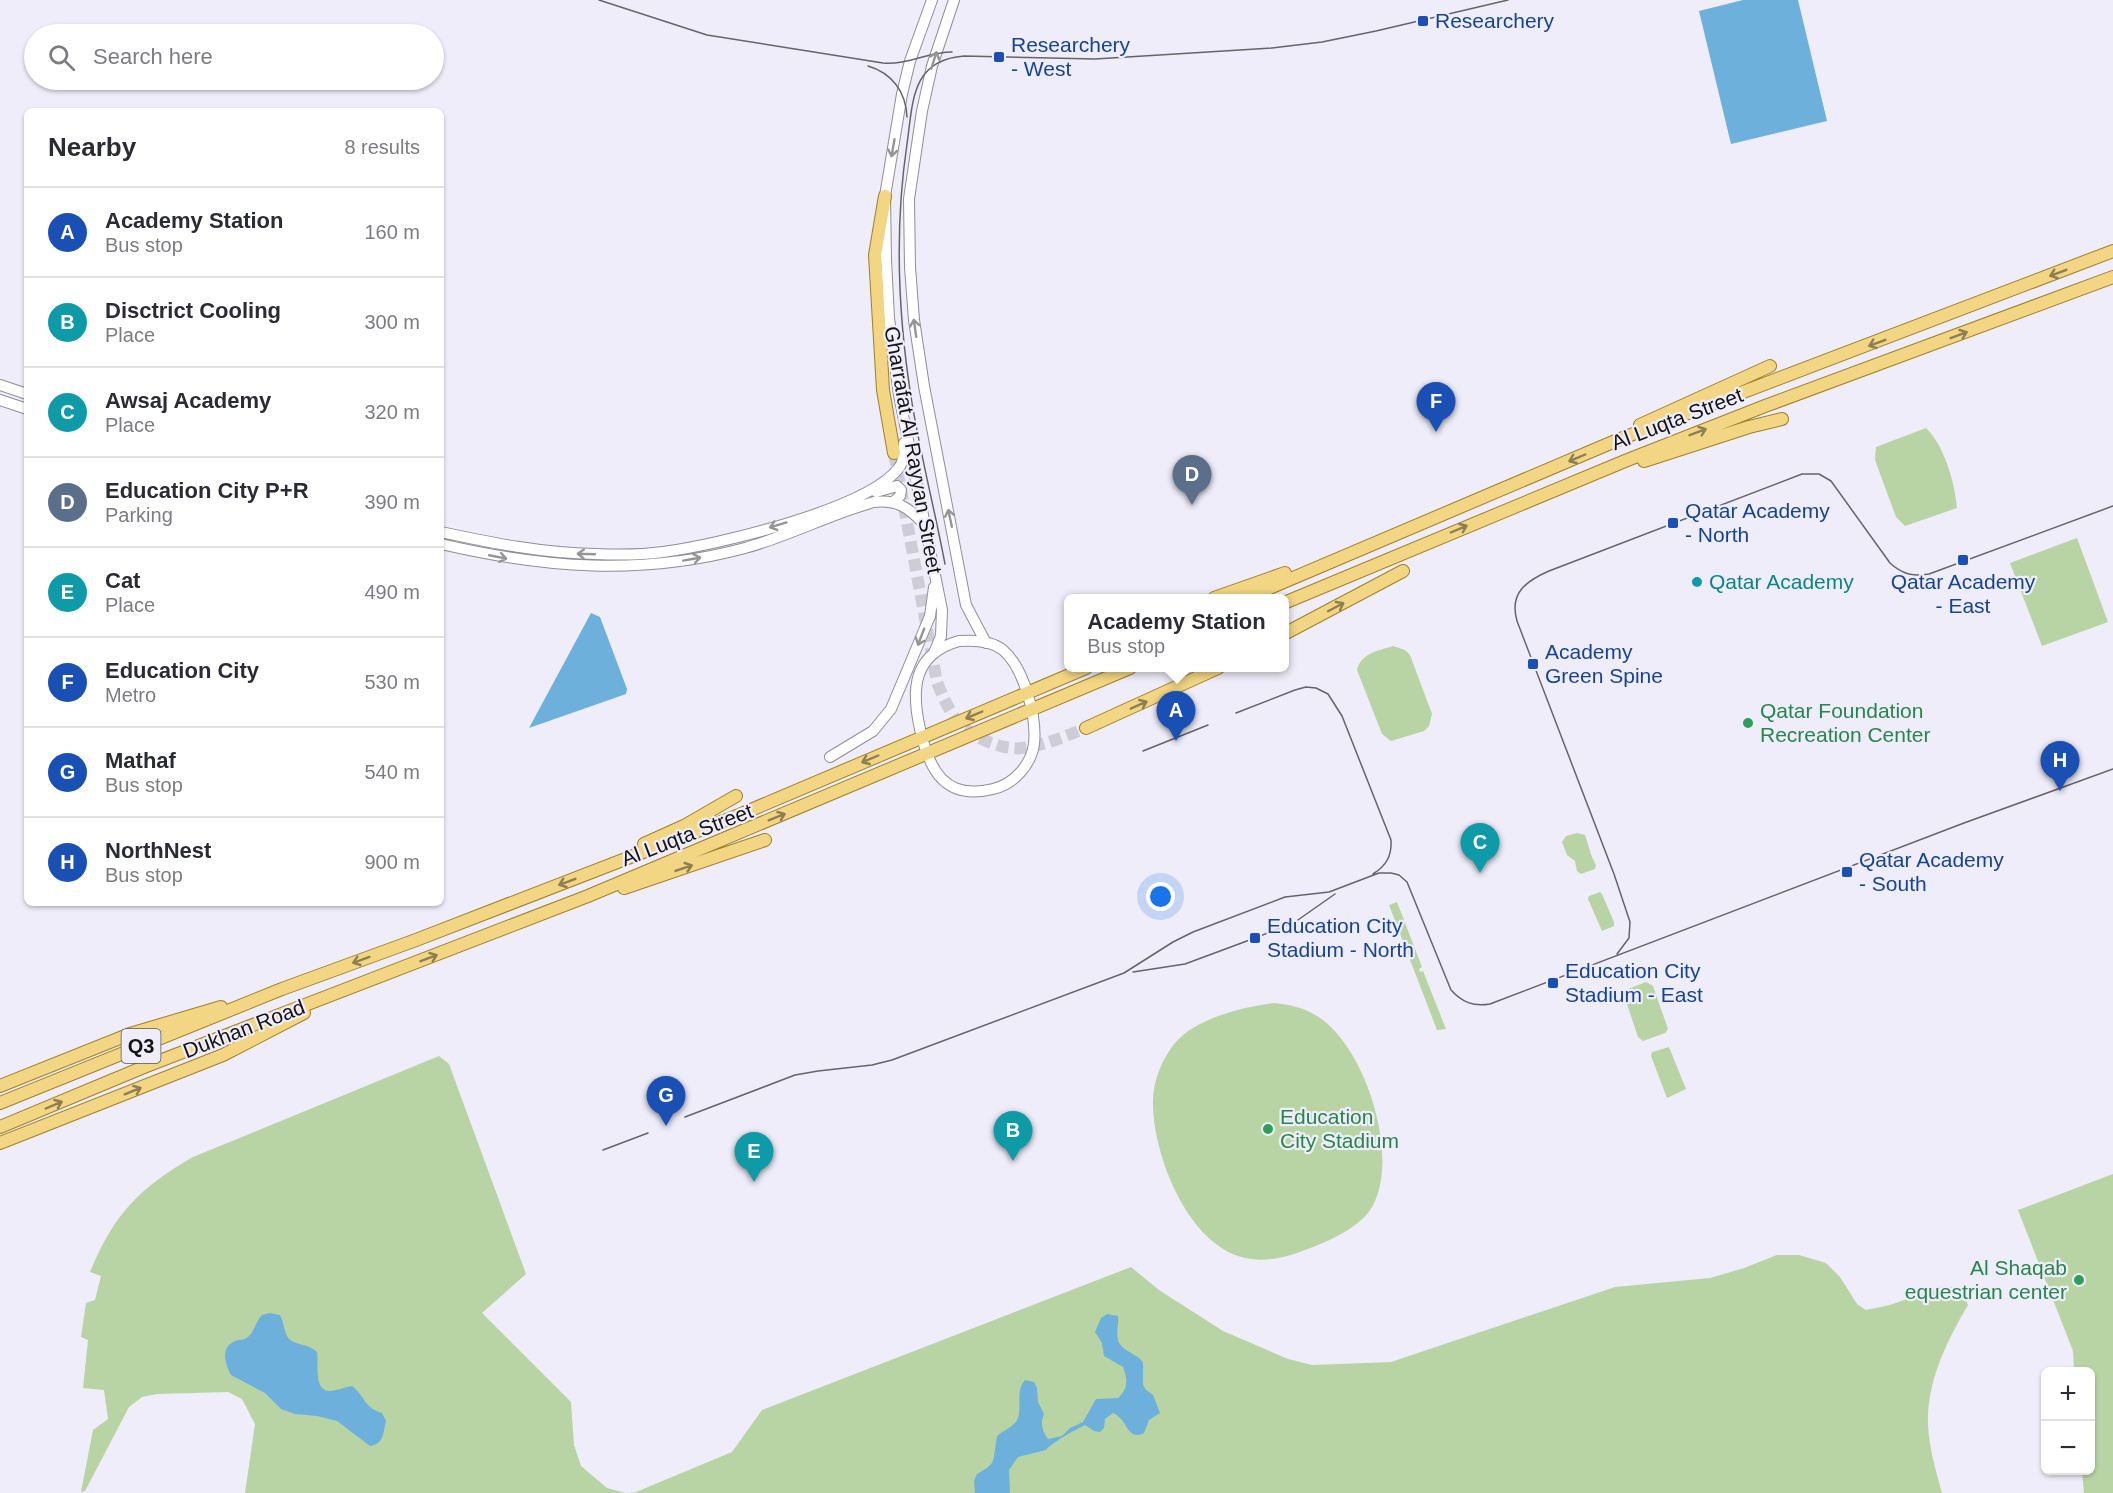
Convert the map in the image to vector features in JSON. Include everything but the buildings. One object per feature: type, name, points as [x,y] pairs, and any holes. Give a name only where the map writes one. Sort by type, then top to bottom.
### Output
[{"type":"main road","name":"Gharrafat Al Rayyan Street","points":[[932,0],[910,61],[902,94],[885,196],[890,318],[903,415],[942,610],[941,636],[934,653]]},
{"type":"main road","name":"Gharrafat Al Rayyan Street","points":[[954,0],[932,66],[922,111],[909,199],[910,267],[914,320],[924,386],[966,605],[986,643]]},
{"type":"main road","points":[[885,196],[875,255],[883,390],[894,453]]},
{"type":"main road","name":"Al Luqta Street","points":[[1255,594],[1620,440],[2113,251]]},
{"type":"main road","name":"Al Luqta Street","points":[[1289,601],[1569,484],[1765,406],[2113,277]]},
{"type":"main road","points":[[1620,440],[1648,420],[1770,366]]},
{"type":"main road","points":[[0,385],[24,393]]},
{"type":"main road","points":[[0,400],[24,408]]},
{"type":"main road","points":[[854,500],[873,489],[898,469],[904,451],[903,415]]},
{"type":"main road","points":[[1569,484],[1749,427],[1782,419]]},
{"type":"main road","points":[[444,533],[537,551],[603,554],[651,553],[693,548],[742,536],[897,486],[901,492],[898,499],[894,501]]},
{"type":"main road","points":[[444,545],[496,557],[531,562],[590,566],[652,565],[704,557],[772,540],[863,505],[884,501],[894,501],[907,508],[924,524]]},
{"type":"main road","points":[[1226,594],[1272,579],[1373,539],[1396,534]]},
{"type":"main road","points":[[1289,608],[1385,565],[1405,552]]},
{"type":"main road","points":[[1289,631],[1403,571]]},
{"type":"main road","points":[[830,757],[873,731],[891,709],[930,616],[935,581]]},
{"type":"main road","points":[[959,641],[986,643],[1003,650],[1020,675],[1027,692],[1034,743],[1031,755],[1018,776],[1008,783],[994,789],[966,790],[952,786],[940,778],[930,764],[916,706],[915,683],[924,663],[942,647],[959,641]]},
{"type":"main road","name":"Al Luqta Street","points":[[282,989],[416,940],[739,815],[1076,672]]},
{"type":"main road","name":"Al Luqta Street","points":[[356,987],[588,896],[1120,672]]},
{"type":"main road","points":[[1086,728],[1209,672]]},
{"type":"main road","points":[[599,869],[617,855],[684,826],[736,796]]},
{"type":"main road","points":[[588,896],[632,886],[765,840]]},
{"type":"main road","points":[[0,1143],[223,1055],[356,987]]},
{"type":"main road","name":"Dukhan Road","points":[[0,1127],[144,1067],[356,987]]},
{"type":"main road","points":[[0,1086],[130,1034],[282,989]]},
{"type":"main road","name":"Dukhan Road","points":[[0,1103],[282,989]]},
{"type":"green space","points":[[1926,428],[1938,444],[1948,465],[1957,508],[1905,526],[1896,517],[1875,460],[1876,447]]},
{"type":"green space","points":[[2077,538],[2108,622],[2042,646],[2010,563]]},
{"type":"green space","points":[[1393,646],[1405,650],[1410,655],[1432,714],[1429,726],[1424,731],[1391,741],[1382,734],[1357,670],[1366,656]]},
{"type":"green space","points":[[1577,833],[1585,835],[1596,865],[1595,869],[1581,874],[1577,871],[1575,861],[1567,855],[1562,842],[1566,836]]},
{"type":"green space","points":[[1600,892],[1614,922],[1614,926],[1602,931],[1588,899],[1589,896]]},
{"type":"green space","points":[[1397,902],[1422,967],[1419,969],[1420,972],[1423,971],[1446,1029],[1437,1030],[1389,905]]},
{"type":"green space","points":[[1646,982],[1653,986],[1668,1029],[1665,1033],[1643,1041],[1638,1037],[1624,995],[1628,989]]},
{"type":"green space","name":"Education City Stadium","points":[[1274,1003],[1307,1010],[1317,1016],[1334,1030],[1350,1051],[1363,1076],[1373,1104],[1380,1132],[1382,1160],[1380,1186],[1372,1207],[1361,1221],[1321,1244],[1282,1257],[1259,1260],[1229,1252],[1210,1239],[1193,1220],[1179,1198],[1167,1173],[1159,1147],[1154,1123],[1153,1093],[1162,1063],[1170,1049],[1184,1034],[1207,1020],[1221,1015],[1248,1007]]},
{"type":"green space","points":[[1669,1047],[1686,1089],[1667,1098],[1651,1056],[1652,1052]]},
{"type":"green space","points":[[439,1056],[449,1064],[526,1274],[482,1313],[571,1402],[574,1445],[581,1466],[607,1488],[626,1493],[245,1493],[255,1424],[242,1399],[228,1392],[157,1394],[142,1397],[129,1407],[85,1491],[81,1492],[93,1430],[108,1419],[104,1390],[83,1388],[88,1340],[81,1337],[86,1303],[95,1300],[101,1276],[90,1272],[109,1234],[130,1204],[174,1168],[193,1157]]},
{"type":"green space","name":"Al Shaqab equestrian center","points":[[2113,1174],[2113,1493],[2084,1493],[2082,1475],[2095,1475],[2095,1367],[2074,1367],[2073,1351],[2018,1210]]},
{"type":"green space","points":[[1777,1255],[1799,1255],[1826,1263],[1840,1277],[1857,1304],[1866,1310],[1890,1305],[1941,1287],[1955,1287],[1964,1296],[1968,1305],[1941,1358],[1929,1400],[1929,1435],[1942,1493],[626,1493],[636,1492],[732,1452],[762,1410],[1131,1267],[1159,1290],[1223,1331],[1288,1359],[1312,1365],[1391,1362],[1615,1287],[1710,1278]]},
{"type":"water","points":[[1743,0],[1798,0],[1827,121],[1731,144],[1699,11]]},
{"type":"water","points":[[591,613],[600,617],[627,689],[626,694],[529,728]]},
{"type":"water","points":[[269,1313],[280,1315],[289,1339],[317,1352],[319,1381],[324,1389],[332,1391],[352,1386],[371,1408],[382,1413],[386,1421],[378,1443],[370,1446],[337,1421],[295,1414],[281,1409],[265,1393],[231,1375],[225,1356],[227,1347],[235,1341],[247,1338],[262,1315]]},
{"type":"water","points":[[1107,1314],[1118,1316],[1117,1337],[1120,1344],[1143,1362],[1143,1385],[1153,1395],[1160,1413],[1149,1420],[1144,1433],[1138,1435],[1134,1435],[1113,1413],[1105,1419],[1104,1428],[1100,1432],[1085,1425],[1058,1440],[1046,1450],[1018,1457],[1009,1470],[1010,1493],[975,1493],[974,1481],[977,1474],[992,1463],[997,1436],[1016,1422],[1020,1390],[1025,1380],[1034,1382],[1037,1388],[1038,1402],[1044,1414],[1042,1427],[1048,1439],[1062,1436],[1070,1428],[1083,1422],[1096,1399],[1118,1398],[1124,1391],[1126,1376],[1123,1367],[1104,1356],[1102,1343],[1095,1332],[1101,1318]]},
{"type":"tunnel","points":[[894,453],[937,682],[956,720],[977,737],[996,745],[1015,748],[1031,747],[1086,728]]},
{"type":"tram line","points":[[599,0],[707,35],[883,63],[901,62],[952,52]]},
{"type":"tram line","points":[[945,564],[912,403],[903,338],[899,274],[900,209],[911,113],[918,86],[924,75],[947,59],[964,56],[1095,59],[1272,48],[1322,42],[1508,0]]},
{"type":"tram line","points":[[868,66],[884,73],[896,85],[904,99],[907,117]]},
{"type":"tram line","points":[[1617,954],[1629,938],[1630,922],[1614,874],[1517,621],[1515,603],[1521,589],[1533,579],[1549,571],[1802,474],[1819,474],[1831,481],[1890,563],[1899,570],[1913,575],[1929,574],[2113,506]]},
{"type":"tram line","points":[[1236,713],[1306,687],[1316,688],[1328,694],[1342,716],[1391,840],[1387,860],[1373,874]]},
{"type":"tram line","points":[[1143,751],[1208,725]]},
{"type":"tram line","points":[[685,1117],[795,1075],[872,1065],[892,1060],[1124,973],[1193,932],[1285,897],[1329,892],[1379,873],[1399,875],[1407,882],[1451,990],[1468,1003],[1490,1004],[1964,823],[2113,769]]},
{"type":"tram line","points":[[1133,972],[1185,964],[1255,938],[1295,922],[1335,894]]},
{"type":"tram line","points":[[603,1150],[648,1133]]},
{"type":"place","name":"Researchery","points":[[1423,21]]},
{"type":"place","name":"Researchery - West","points":[[999,57]]},
{"type":"place","name":"Education City","points":[[1436,432]]},
{"type":"place","name":"Education City P+R","points":[[1192,505]]},
{"type":"place","name":"Qatar Academy - North","points":[[1673,523]]},
{"type":"place","name":"Qatar Academy - East","points":[[1963,560]]},
{"type":"place","name":"Qatar Academy","points":[[1697,582]]},
{"type":"place","name":"Academy Green Spine","points":[[1533,664]]},
{"type":"place","name":"Qatar Foundation Recreation Center","points":[[1748,723]]},
{"type":"place","name":"Academy Station","points":[[1176,741]]},
{"type":"place","name":"NorthNest","points":[[2060,791]]},
{"type":"place","name":"Qatar Academy - South","points":[[1847,872]]},
{"type":"place","name":"Awsaj Academy","points":[[1480,873]]},
{"type":"place","name":"Education City Stadium - North","points":[[1255,938]]},
{"type":"place","name":"Education City Stadium - East","points":[[1553,983]]},
{"type":"place","name":"Mathaf","points":[[666,1126]]},
{"type":"place","name":"Education City Stadium","points":[[1268,1129]]},
{"type":"place","name":"Disctrict Cooling","points":[[1013,1161]]},
{"type":"place","name":"Cat","points":[[754,1182]]},
{"type":"place","name":"Al Shaqab equestrian center","points":[[2079,1280]]}]
